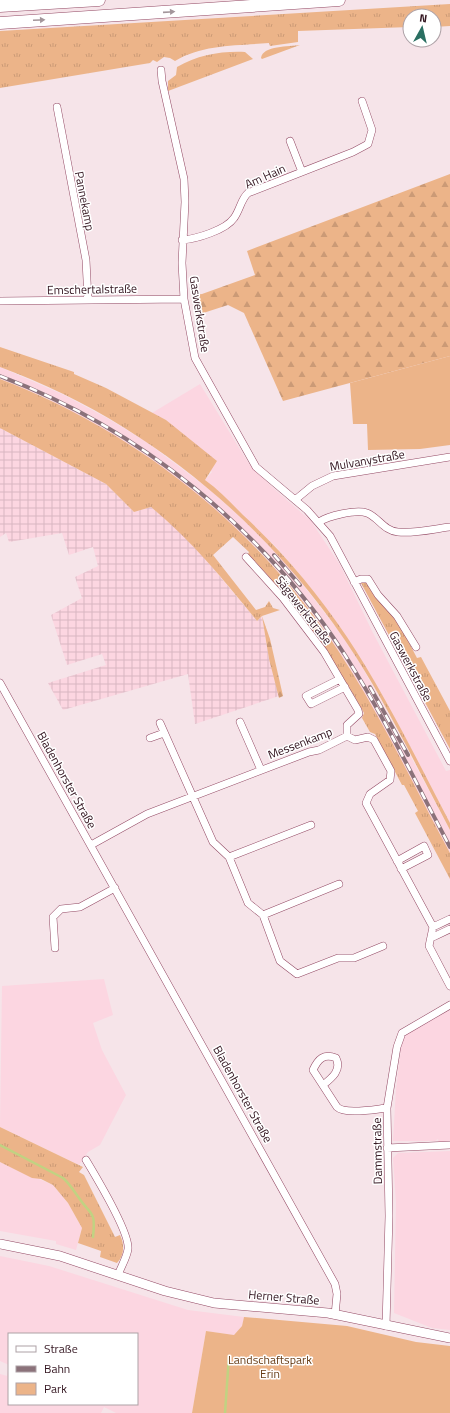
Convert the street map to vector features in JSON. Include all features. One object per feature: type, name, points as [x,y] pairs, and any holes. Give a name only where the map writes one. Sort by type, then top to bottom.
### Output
[{"type":"highway","points":[[1,5],[99,0]]},
{"type":"highway","points":[[0,22],[339,0]]},
{"type":"main road","name":"Herner Straße","points":[[0,1244],[60,1256],[165,1292],[214,1303],[309,1311],[450,1338]]},
{"type":"street","name":"Gaswerkstraße","points":[[161,70],[162,81],[184,179],[185,202],[182,240],[184,298],[195,358],[256,467],[319,522],[330,536],[450,761]]},
{"type":"street","name":"Am Hain","points":[[182,240],[192,239],[225,227],[234,218],[248,193],[353,152],[368,144],[372,130],[362,101]]},
{"type":"street","name":"Pannekamp","points":[[57,107],[86,260],[88,300]]},
{"type":"street","name":"Am Hain","points":[[290,141],[302,172]]},
{"type":"street","name":"Emschertalstraße","points":[[0,301],[184,298]]},
{"type":"street","name":"Mulvanystraße","points":[[295,500],[312,486],[334,476],[450,457]]},
{"type":"street","points":[[319,522],[332,516],[363,512],[370,514],[388,529],[398,532],[450,527]]},
{"type":"street","name":"Sägewerkstraße","points":[[246,557],[298,617],[324,652],[358,710],[358,714],[347,725],[347,736]]},
{"type":"street","name":"Gaswerkstraße","points":[[354,582],[361,579],[368,579],[378,595],[397,616],[416,647]]},
{"type":"street","points":[[340,679],[306,696],[311,704],[345,687]]},
{"type":"street","name":"Bladenhorster Straße","points":[[0,683],[335,1284],[337,1294],[335,1315]]},
{"type":"street","points":[[160,722],[213,842],[228,857],[248,903],[263,915],[280,961],[297,974],[338,958],[354,958],[383,946]]},
{"type":"street","name":"Messenkamp","points":[[240,722],[261,770]]},
{"type":"street","points":[[150,738],[164,733]]},
{"type":"street","points":[[347,736],[355,740],[368,737],[374,740],[391,771],[390,780],[370,794],[366,803],[382,830],[432,927],[429,946],[450,986]]},
{"type":"street","name":"Messenkamp","points":[[91,845],[147,814],[261,770],[319,750],[347,736]]},
{"type":"street","points":[[228,857],[310,825]]},
{"type":"street","points":[[397,860],[424,846],[428,854],[401,869]]},
{"type":"street","points":[[263,915],[339,884]]},
{"type":"street","points":[[55,948],[53,917],[61,909],[80,907],[115,888]]},
{"type":"street","points":[[432,927],[450,919]]},
{"type":"street","points":[[430,938],[450,929]]},
{"type":"street","name":"Dammstraße","points":[[386,1326],[389,1216],[387,1148],[388,1108],[397,1047],[400,1035],[408,1028],[450,1006]]},
{"type":"street","points":[[323,1085],[337,1107],[343,1111],[388,1108]]},
{"type":"street","points":[[387,1148],[450,1145]]},
{"type":"street","points":[[86,1160],[110,1204],[127,1242],[128,1249],[118,1275]]},
{"type":"shaded area","points":[[0,367],[64,395],[107,418],[145,441],[209,489],[247,523],[286,563],[338,630],[357,658],[450,830],[450,853],[350,668],[316,618],[291,586],[258,549],[203,499],[141,452],[90,421],[44,397],[0,379]]},
{"type":"shaded area","points":[[200,384],[249,464],[272,487],[311,521],[340,565],[373,633],[446,771],[450,770],[450,823],[376,685],[334,619],[301,576],[276,547],[205,480],[212,472],[166,420],[152,413]]},
{"type":"shaded area","points":[[0,428],[106,484],[134,512],[151,507],[172,524],[202,555],[257,621],[262,616],[269,659],[279,696],[195,724],[188,674],[63,710],[48,683],[106,665],[102,654],[67,665],[51,615],[82,598],[75,577],[98,566],[93,547],[69,555],[62,533],[9,542],[6,533],[0,537]]},
{"type":"shaded area","points":[[104,979],[113,1015],[93,1023],[102,1050],[126,1095],[100,1145],[88,1152],[79,1165],[0,1127],[2,986]]},
{"type":"shaded area","points":[[450,1010],[450,1142],[439,1143],[438,1139],[435,1141],[393,1141],[396,1089],[402,1040],[409,1032]]},
{"type":"shaded area","points":[[450,1151],[450,1330],[432,1328],[394,1313],[396,1203],[393,1158],[398,1153]]},
{"type":"shaded area","points":[[0,1162],[53,1185],[68,1203],[82,1228],[76,1250],[56,1244],[56,1241],[0,1231]]},
{"type":"shaded area","points":[[0,1256],[49,1266],[188,1310],[244,1317],[242,1326],[234,1335],[206,1331],[192,1413],[116,1413],[104,1407],[101,1413],[0,1413],[0,1374],[7,1376],[8,1370],[8,1405],[138,1405],[138,1333],[8,1333],[8,1365],[0,1361]]},
{"type":"green space","points":[[450,4],[450,26],[442,26],[442,8],[402,8],[402,27],[298,31],[298,42],[270,46],[269,43],[220,47],[197,51],[175,61],[164,57],[157,62],[153,60],[150,63],[0,88],[0,31]]},
{"type":"green space","points":[[300,45],[262,59],[261,58],[266,51],[271,49]]},
{"type":"green space","points":[[227,52],[245,52],[253,59],[168,91],[168,81],[176,75],[177,67],[193,59],[210,55]]},
{"type":"green space","points":[[450,174],[450,356],[283,401],[244,313],[228,305],[197,315],[194,295],[202,294],[255,275],[247,251]]},
{"type":"green space","points":[[0,347],[74,372],[74,374],[106,388],[166,420],[217,461],[205,480],[225,497],[285,558],[336,620],[388,705],[450,823],[450,830],[369,678],[323,609],[286,564],[245,522],[202,483],[155,448],[106,417],[54,390],[0,367]]},
{"type":"green space","points":[[450,356],[450,445],[420,449],[368,450],[367,424],[353,424],[350,383]]},
{"type":"green space","points":[[0,379],[53,402],[104,429],[153,460],[199,495],[242,534],[281,576],[318,621],[364,691],[377,714],[450,853],[450,879],[415,813],[418,811],[404,785],[402,785],[375,734],[370,732],[362,718],[364,713],[351,691],[311,630],[281,591],[248,554],[249,552],[233,537],[213,555],[256,610],[265,607],[269,601],[273,608],[280,610],[262,616],[257,621],[220,576],[180,533],[151,507],[134,512],[106,484],[0,428]]},
{"type":"green space","points":[[365,581],[395,616],[417,658],[421,657],[450,711],[450,749],[361,583]]},
{"type":"green space","points":[[262,616],[270,639],[283,696],[279,698],[269,659]]},
{"type":"green space","points":[[0,1127],[83,1167],[79,1172],[84,1175],[115,1237],[120,1235],[122,1239],[122,1254],[117,1263],[100,1257],[101,1251],[78,1243],[82,1228],[68,1203],[53,1185],[41,1179],[32,1178],[0,1162]]},
{"type":"green space","name":"Landschaftspark Erin","points":[[244,1317],[347,1326],[416,1342],[450,1346],[450,1413],[192,1413],[206,1331],[234,1335],[242,1326]]},
{"type":"waterway","points":[[0,1145],[63,1178],[92,1214],[94,1222],[93,1237]]},
{"type":"waterway","points":[[225,1413],[229,1356]]},
{"type":"railway","points":[[0,376],[52,398],[102,424],[150,454],[195,488],[237,525],[276,566],[312,609],[345,655],[386,726],[450,847]]},
{"type":"railway","points":[[274,555],[300,585]]},
{"type":"railway","points":[[370,687],[408,755]]}]
